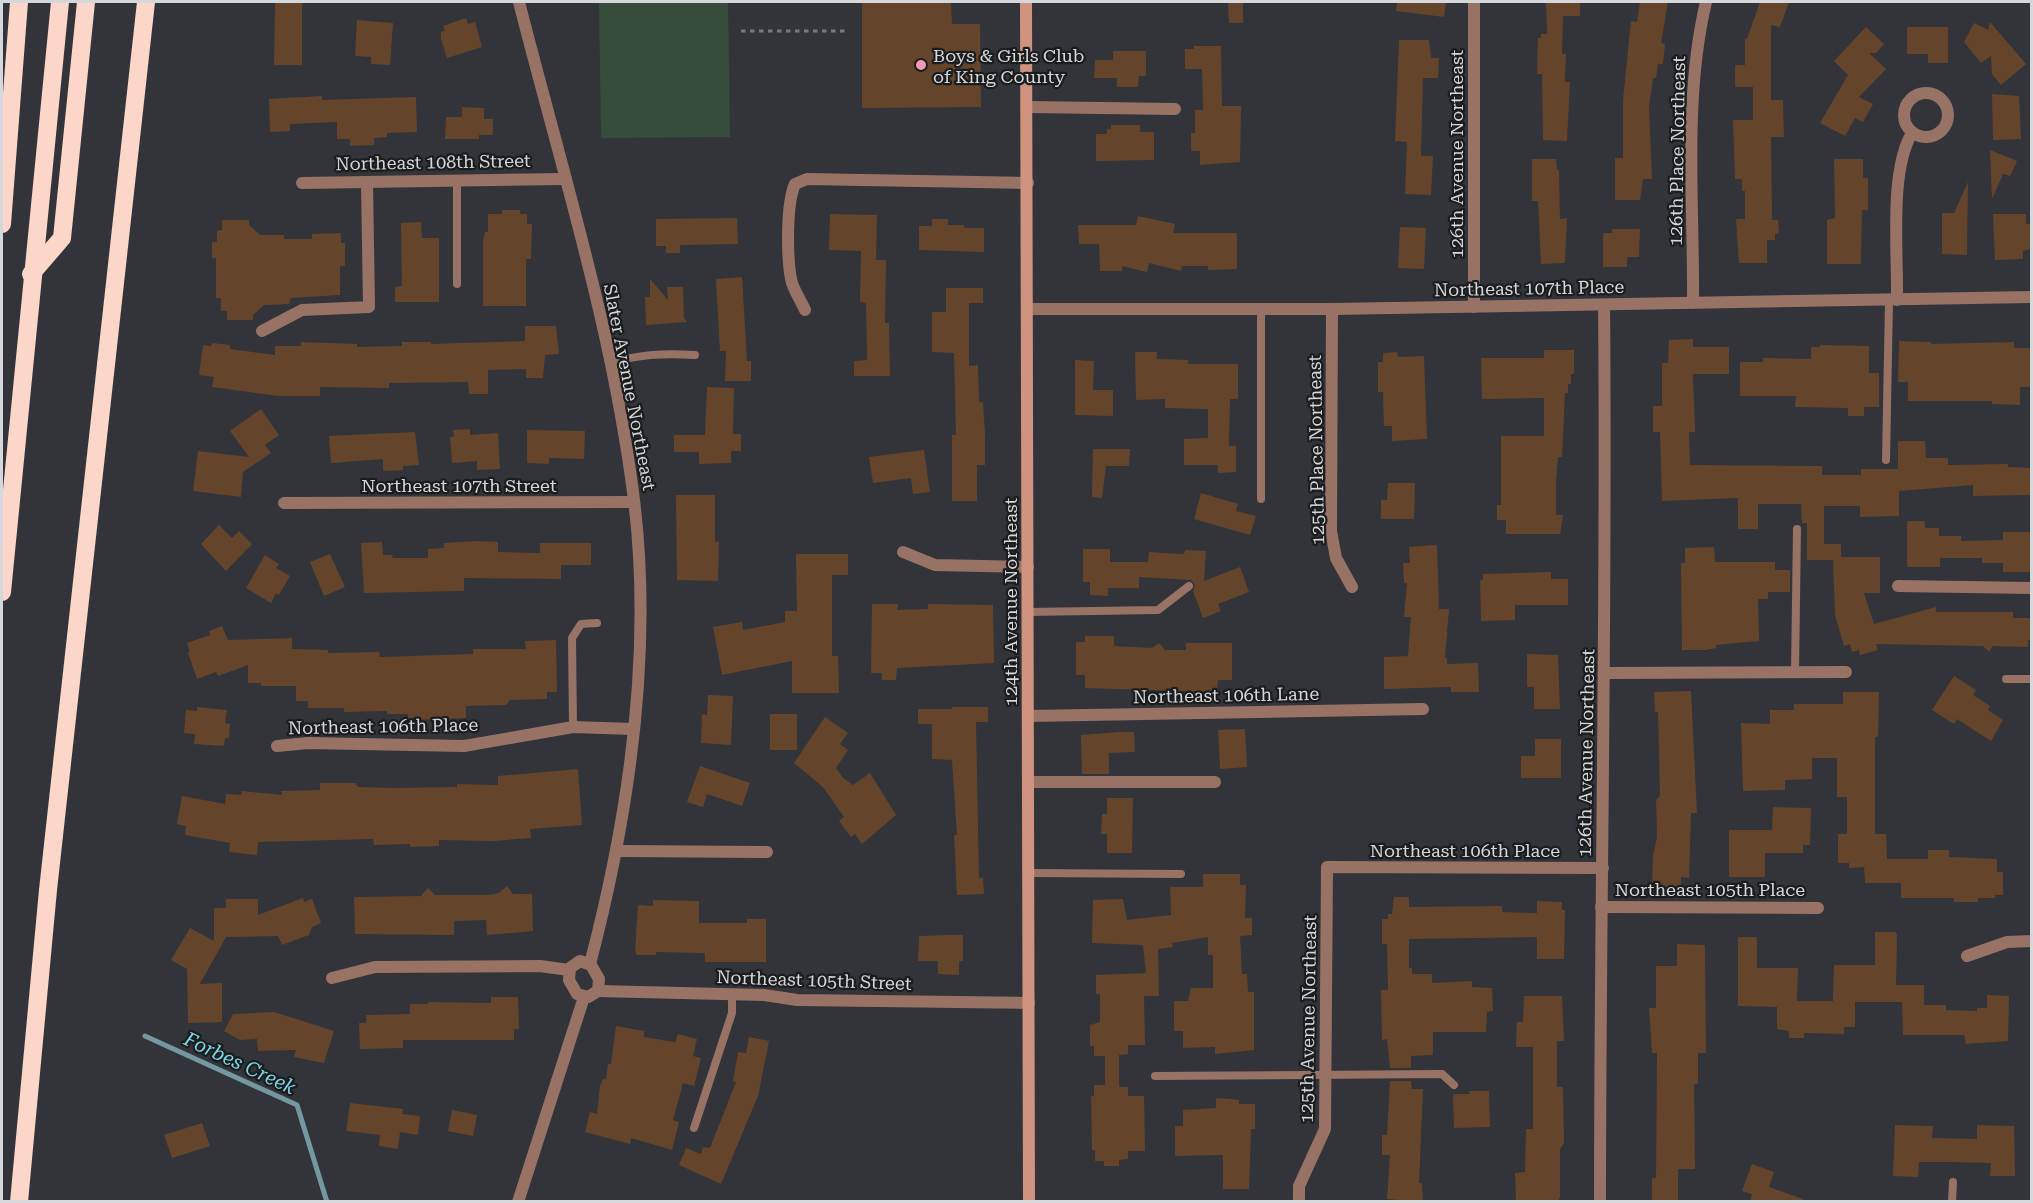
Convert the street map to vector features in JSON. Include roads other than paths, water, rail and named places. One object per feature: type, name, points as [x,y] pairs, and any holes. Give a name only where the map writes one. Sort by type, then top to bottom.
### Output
[{"type":"highway","points":[[2,224],[19,2]]},
{"type":"highway","points":[[2,592],[31,274],[60,2]]},
{"type":"highway","points":[[31,274],[62,238],[86,2]]},
{"type":"highway","points":[[19,1202],[50,878],[146,2]]},
{"type":"main road","name":"124th Avenue Northeast","points":[[1026,2],[1029,1202]]},
{"type":"street","name":"Slater Avenue Northeast","points":[[519,2],[611,363],[634,502],[639,587],[633,729],[618,850],[590,964]]},
{"type":"street","name":"126th Avenue Northeast","points":[[1473,2],[1474,307]]},
{"type":"street","name":"126th Place Northeast","points":[[1694,303],[1693,77],[1698,36],[1706,2]]},
{"type":"street","points":[[1028,107],[1175,109]]},
{"type":"street","points":[[1893,301],[1899,175],[1904,146],[1912,133]]},
{"type":"street","name":"Northeast 108th Street","points":[[302,183],[564,178]]},
{"type":"street","points":[[805,310],[791,282],[789,265],[790,195],[795,184],[807,179],[1028,183]]},
{"type":"street","points":[[262,331],[302,310],[369,307],[367,182]]},
{"type":"street","name":"Northeast 107th Place","points":[[1028,309],[1261,310],[2031,297]]},
{"type":"street","name":"126th Avenue Northeast","points":[[1600,1202],[1606,673],[1604,305]]},
{"type":"street","name":"125th Place Northeast","points":[[1332,309],[1331,531],[1336,558],[1352,587]]},
{"type":"street","name":"Northeast 107th Street","points":[[284,503],[634,502]]},
{"type":"street","points":[[903,552],[935,565],[1028,567]]},
{"type":"street","points":[[1898,586],[2031,588]]},
{"type":"street","points":[[1606,673],[1846,672]]},
{"type":"street","name":"Northeast 106th Lane","points":[[1029,716],[1423,709]]},
{"type":"street","name":"Northeast 106th Place","points":[[277,746],[308,743],[464,746],[573,727],[633,729]]},
{"type":"street","points":[[1029,782],[1215,782]]},
{"type":"street","points":[[618,850],[767,852]]},
{"type":"street","name":"Northeast 106th Place","points":[[1327,867],[1603,868]]},
{"type":"street","name":"125th Avenue Northeast","points":[[1299,1202],[1299,1186],[1322,1140],[1325,1129],[1327,867]]},
{"type":"street","name":"Northeast 105th Place","points":[[1602,907],[1818,908]]},
{"type":"street","points":[[1967,957],[2007,942],[2031,941]]},
{"type":"street","points":[[332,978],[375,967],[540,966],[569,970],[580,961],[590,964],[598,979],[598,991],[594,995],[584,997],[573,989],[569,970]]},
{"type":"street","name":"Northeast 105th Street","points":[[598,991],[764,995],[797,1000],[1029,1003]]},
{"type":"street","points":[[518,1202],[584,997]]},
{"type":"lane","points":[[457,180],[457,284]]},
{"type":"lane","points":[[1886,460],[1893,301]]},
{"type":"lane","points":[[1261,310],[1261,499]]},
{"type":"lane","points":[[611,363],[640,355],[663,353],[695,355]]},
{"type":"lane","points":[[1795,672],[1797,529]]},
{"type":"lane","points":[[1028,612],[1158,610],[1189,586]]},
{"type":"lane","points":[[573,727],[572,638],[581,624],[597,623]]},
{"type":"lane","points":[[2006,679],[2031,679]]},
{"type":"lane","points":[[1029,873],[1181,874]]},
{"type":"lane","points":[[694,1128],[732,1013],[732,995]]},
{"type":"lane","points":[[1155,1076],[1442,1074],[1455,1085]]},
{"type":"lane","points":[[1952,1202],[1953,1182]]},
{"type":"waterway","name":"Forbes Creek","points":[[145,1036],[297,1105],[327,1202]]},
{"type":"place","name":"Boys & Girls Club of King County","points":[[921,65]]}]
